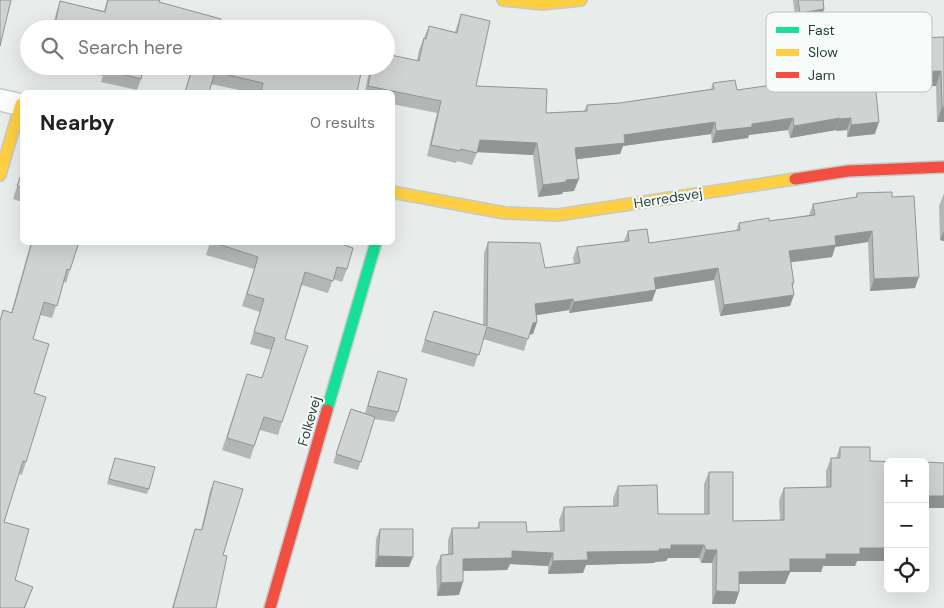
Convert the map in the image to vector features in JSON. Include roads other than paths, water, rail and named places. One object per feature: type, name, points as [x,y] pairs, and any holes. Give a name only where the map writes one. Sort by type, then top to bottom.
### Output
[{"type":"street","points":[[503,0],[520,4],[538,5],[581,0]]},
{"type":"street","points":[[0,100],[20,105]]},
{"type":"street","points":[[0,175],[20,111]]},
{"type":"street","name":"Herredsvej","points":[[395,193],[505,212],[558,215],[848,171],[944,168]]},
{"type":"street","name":"Folkevej","points":[[270,608],[375,245]]}]
